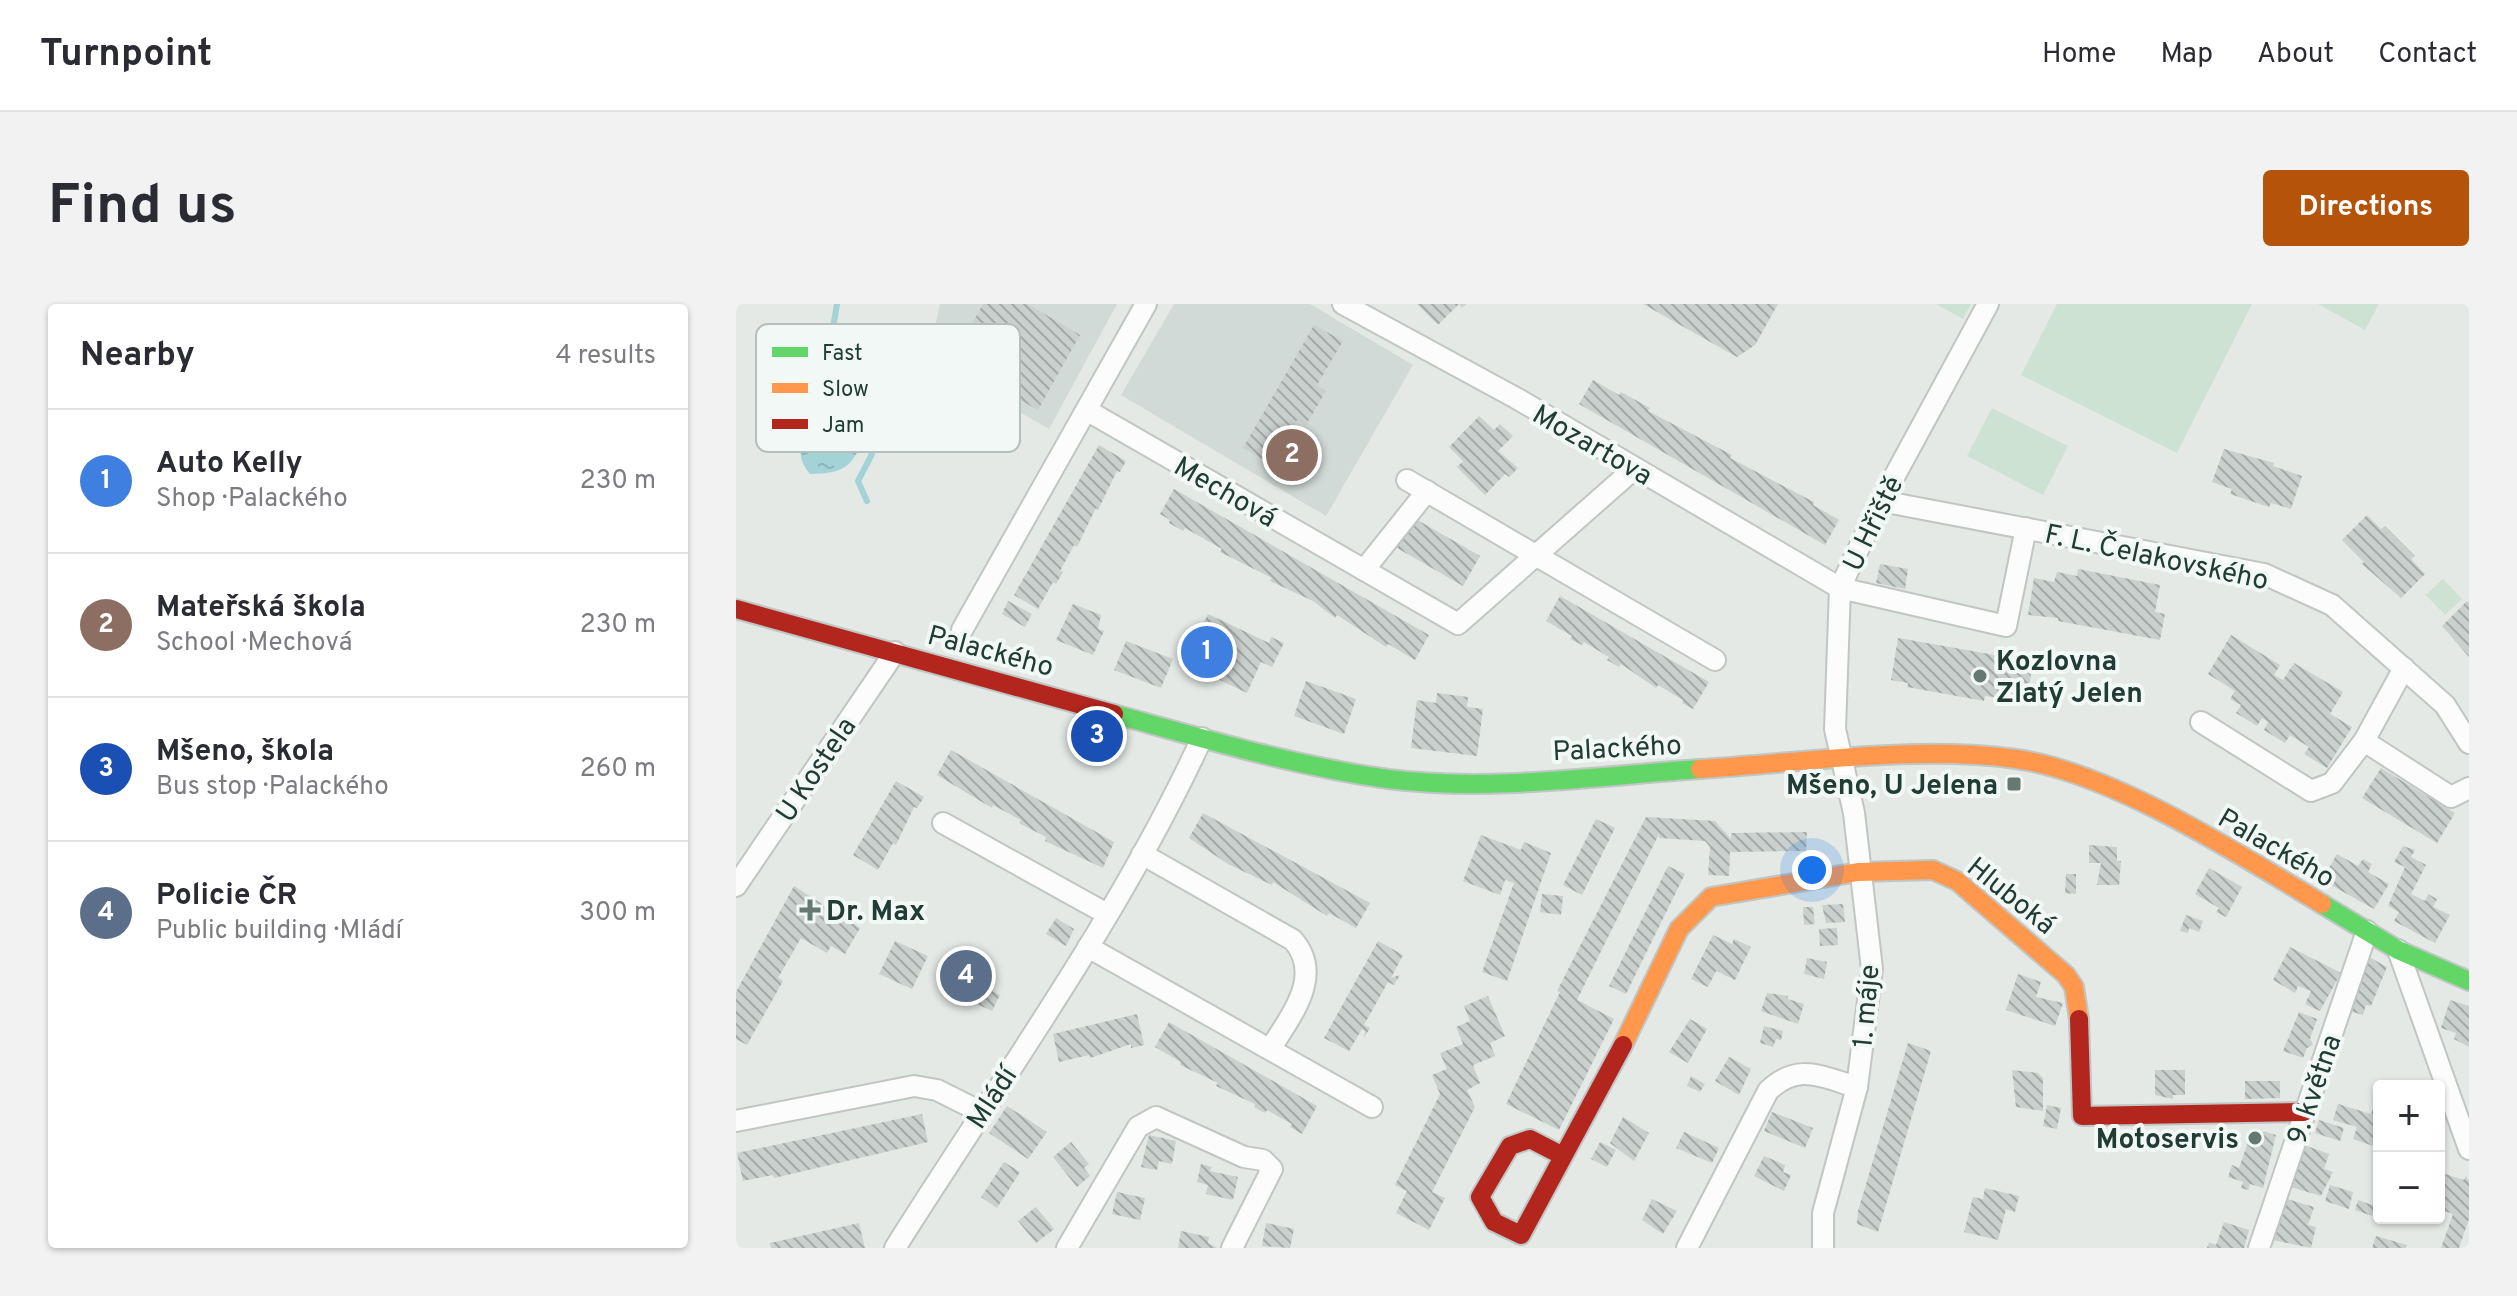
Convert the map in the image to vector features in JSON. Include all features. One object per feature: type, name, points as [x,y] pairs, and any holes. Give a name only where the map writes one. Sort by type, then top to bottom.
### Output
[{"type":"street","points":[[962,630],[1146,304]]},
{"type":"street","name":"Mozartova","points":[[1343,304],[1635,468],[1840,588],[2006,626],[2026,528]]},
{"type":"street","name":"U Hřiště","points":[[1843,761],[1835,729],[1840,588],[1881,501],[1988,304]]},
{"type":"street","name":"Mechová","points":[[1088,411],[1458,624],[1635,468]]},
{"type":"street","points":[[1407,480],[1715,660]]},
{"type":"street","points":[[1364,570],[1427,491]]},
{"type":"street","name":"F. L. Čelakovského","points":[[1881,501],[2264,574],[2332,605],[2445,705],[2469,743]]},
{"type":"street","name":"Palackého","points":[[736,609],[1202,738],[1334,770],[1432,782],[1486,783],[1978,755],[2019,759],[2087,778],[2260,867],[2398,950],[2469,981]]},
{"type":"street","name":"U Kostela","points":[[736,886],[895,652]]},
{"type":"street","points":[[2201,722],[2311,791],[2332,783],[2364,741],[2404,668]]},
{"type":"street","name":"Mládí","points":[[895,1248],[1088,947],[1142,854],[1202,738]]},
{"type":"street","points":[[2364,741],[2451,797],[2469,788]]},
{"type":"street","name":"1. máje","points":[[1823,1248],[1823,1213],[1857,1087],[1872,969],[1858,872],[1854,813],[1843,761]]},
{"type":"street","points":[[943,823],[1107,914]]},
{"type":"street","points":[[1142,854],[1293,940],[1302,951],[1308,966],[1307,981],[1271,1048]]},
{"type":"street","name":"Hluboká","points":[[1561,1155],[1529,1139],[1516,1142],[1505,1150],[1480,1197],[1484,1212],[1494,1223],[1521,1235],[1561,1155],[1645,1005],[1679,929],[1711,897],[1858,872],[1933,870],[1957,881],[2066,975],[2078,1001],[2082,1116],[2304,1112]]},
{"type":"street","name":"9. května","points":[[2259,1248],[2367,931]]},
{"type":"street","points":[[1088,947],[1372,1107]]},
{"type":"street","points":[[2398,950],[2469,1149]]},
{"type":"street","points":[[1687,1248],[1768,1091],[1782,1077],[1805,1072],[1857,1087]]},
{"type":"street","points":[[736,1121],[914,1086],[937,1090],[981,1112]]},
{"type":"street","points":[[1067,1248],[1138,1127],[1156,1117],[1244,1157],[1263,1160],[1272,1169],[1232,1248]]},
{"type":"shaded area","points":[[940,304],[1117,304],[1049,429],[1020,412],[1020,324],[936,324]]},
{"type":"shaded area","points":[[1174,304],[1310,304],[1413,365],[1326,516],[1121,395]]},
{"type":"green space","points":[[1936,304],[1971,304],[1963,319]]},
{"type":"green space","points":[[2057,304],[2252,304],[2177,453],[2021,375]]},
{"type":"green space","points":[[2318,304],[2379,304],[2365,330]]},
{"type":"green space","points":[[1992,408],[2068,446],[2043,495],[1967,456]]},
{"type":"green space","points":[[2443,579],[2462,599],[2445,615],[2426,595]]},
{"type":"water","points":[[801,452],[857,452],[842,469],[828,473],[810,474]]},
{"type":"building","points":[[983,304],[1028,304],[1080,335],[1038,410],[1020,400],[1020,324],[972,324]]},
{"type":"building","points":[[1417,304],[1459,304],[1438,325]]},
{"type":"building","points":[[1643,304],[1778,304],[1755,345],[1737,357]]},
{"type":"building","points":[[1314,325],[1343,341],[1317,385],[1326,391],[1306,425],[1297,420],[1272,465],[1243,448]]},
{"type":"building","points":[[1593,380],[1650,408],[1648,411],[1814,502],[1813,505],[1839,520],[1825,545],[1579,404]]},
{"type":"building","points":[[1479,416],[1494,430],[1500,424],[1513,436],[1498,451],[1518,468],[1509,477],[1505,474],[1485,495],[1457,467],[1463,461],[1449,447]]},
{"type":"building","points":[[1099,445],[1126,461],[1120,472],[1117,471],[1077,547],[1074,545],[1056,584],[1053,582],[1038,609],[1014,595]]},
{"type":"building","points":[[2224,449],[2274,463],[2273,466],[2302,476],[2291,509],[2271,503],[2269,507],[2230,494],[2232,489],[2212,482]]},
{"type":"building","points":[[1174,489],[1429,635],[1415,660],[1388,644],[1386,647],[1337,615],[1335,618],[1313,601],[1270,581],[1272,578],[1220,552],[1222,549],[1185,528],[1183,531],[1169,523],[1170,520],[1160,514]]},
{"type":"building","points":[[2367,515],[2381,529],[2385,526],[2415,556],[2411,559],[2425,574],[2401,598],[2362,564],[2364,562],[2342,540]]},
{"type":"building","points":[[1414,518],[1480,556],[1463,586],[1397,548]]},
{"type":"building","points":[[1880,564],[1908,569],[1905,589],[1876,583]]},
{"type":"building","points":[[2078,569],[2160,585],[2155,612],[2165,614],[2160,640],[2058,621],[2058,618],[2028,615],[2034,578],[2054,582],[2057,572],[2077,576]]},
{"type":"building","points":[[1560,596],[1709,682],[1693,709],[1658,685],[1656,688],[1621,664],[1619,667],[1607,660],[1609,657],[1584,642],[1582,645],[1570,639],[1572,636],[1546,621]]},
{"type":"building","points":[[1008,601],[1032,614],[1025,627],[1002,614]]},
{"type":"building","points":[[2467,601],[2469,603],[2469,657],[2442,626]]},
{"type":"building","points":[[1073,604],[1101,615],[1098,629],[1104,631],[1093,655],[1056,640]]},
{"type":"building","points":[[1208,614],[1269,643],[1271,637],[1284,643],[1272,667],[1261,662],[1247,693],[1184,663]]},
{"type":"building","points":[[2231,635],[2280,665],[2274,675],[2283,680],[2294,663],[2343,692],[2330,714],[2352,727],[2327,768],[2304,754],[2309,747],[2290,735],[2285,743],[2264,730],[2268,722],[2262,718],[2257,726],[2236,713],[2241,705],[2230,699],[2235,691],[2208,674]]},
{"type":"building","points":[[1898,638],[2018,659],[2017,663],[2032,665],[2028,701],[1985,696],[1984,701],[1907,687],[1908,683],[1891,680]]},
{"type":"building","points":[[1126,641],[1173,659],[1161,688],[1114,670]]},
{"type":"building","points":[[1306,681],[1356,699],[1344,734],[1294,716]]},
{"type":"building","points":[[1437,693],[1468,697],[1467,707],[1483,709],[1477,756],[1411,748],[1417,700],[1436,703]]},
{"type":"building","points":[[951,750],[1114,842],[1103,868],[1045,841],[1046,837],[1019,823],[1021,820],[993,805],[992,808],[937,775]]},
{"type":"building","points":[[2381,768],[2455,813],[2437,843],[2362,798]]},
{"type":"building","points":[[896,781],[924,797],[917,808],[914,807],[896,845],[893,843],[878,870],[853,855]]},
{"type":"building","points":[[1203,813],[1370,903],[1356,928],[1329,913],[1327,916],[1273,882],[1272,885],[1228,864],[1189,838]]},
{"type":"building","points":[[1646,817],[1715,821],[1731,839],[1731,833],[1807,832],[1806,851],[1730,852],[1729,876],[1708,875],[1710,847],[1705,841],[1659,838],[1659,834],[1577,1000],[1614,1019],[1559,1130],[1506,1104],[1560,992],[1557,991]]},
{"type":"building","points":[[1596,819],[1615,828],[1582,895],[1563,885]]},
{"type":"building","points":[[1481,835],[1521,850],[1524,842],[1551,853],[1507,981],[1482,972],[1514,883],[1505,880],[1500,895],[1463,881]]},
{"type":"building","points":[[2089,845],[2117,847],[2117,861],[2121,861],[2119,885],[2097,885],[2101,863],[2089,863]]},
{"type":"building","points":[[2403,846],[2415,850],[2411,857],[2426,865],[2411,894],[2425,901],[2428,894],[2437,899],[2433,907],[2450,915],[2435,943],[2394,921],[2399,912],[2388,906],[2405,867],[2394,862]]},
{"type":"building","points":[[2337,854],[2358,866],[2363,859],[2372,864],[2368,872],[2389,884],[2374,909],[2322,880]]},
{"type":"building","points":[[1668,866],[1685,874],[1626,994],[1609,986]]},
{"type":"building","points":[[2209,868],[2242,887],[2226,917],[2216,912],[2219,908],[2195,894]]},
{"type":"building","points":[[2066,874],[2076,874],[2076,894],[2065,893]]},
{"type":"building","points":[[794,886],[860,928],[845,954],[831,946],[827,953],[801,938],[778,978],[783,981],[747,1045],[736,1039],[736,992]]},
{"type":"building","points":[[1542,894],[1563,896],[1561,915],[1540,912]]},
{"type":"building","points":[[1843,904],[1845,922],[1826,923],[1822,905]]},
{"type":"building","points":[[1803,907],[1813,907],[1815,924],[1804,925]]},
{"type":"building","points":[[2186,915],[2203,921],[2199,932],[2189,928],[2188,933],[2180,931]]},
{"type":"building","points":[[1056,918],[1074,929],[1066,946],[1046,934]]},
{"type":"building","points":[[1837,928],[1838,945],[1820,946],[1819,929]]},
{"type":"building","points":[[1713,935],[1732,944],[1734,939],[1751,947],[1735,980],[1716,971],[1708,987],[1691,979]]},
{"type":"building","points":[[895,941],[928,956],[912,989],[879,974]]},
{"type":"building","points":[[1378,941],[1403,955],[1391,978],[1400,975],[1394,985],[1388,982],[1364,1025],[1370,1028],[1364,1038],[1365,1031],[1362,1029],[1349,1051],[1324,1038]]},
{"type":"building","points":[[2290,947],[2341,973],[2320,1011],[2305,1004],[2311,991],[2298,986],[2295,993],[2273,980]]},
{"type":"building","points":[[2367,956],[2387,967],[2371,1006],[2366,1005],[2363,1015],[2346,1010]]},
{"type":"building","points":[[1807,958],[1827,962],[1824,979],[1804,974]]},
{"type":"building","points":[[968,968],[993,980],[988,989],[1000,995],[992,1011],[955,994]]},
{"type":"building","points":[[2018,974],[2041,982],[2036,997],[2063,1003],[2055,1026],[2006,1010]]},
{"type":"building","points":[[1767,993],[1788,996],[1788,999],[1804,1004],[1798,1024],[1761,1011]]},
{"type":"building","points":[[1488,996],[1505,1036],[1490,1043],[1495,1056],[1473,1065],[1480,1083],[1467,1090],[1475,1107],[1432,1192],[1445,1198],[1429,1230],[1396,1213],[1407,1191],[1395,1185],[1440,1094],[1432,1075],[1447,1069],[1440,1053],[1463,1044],[1456,1027],[1470,1021],[1464,1006]]},
{"type":"building","points":[[2450,1000],[2469,1006],[2469,1047],[2454,1039],[2456,1033],[2441,1028]]},
{"type":"building","points":[[2299,1012],[2317,1019],[2310,1039],[2313,1045],[2307,1048],[2303,1058],[2283,1051]]},
{"type":"building","points":[[1137,1014],[1144,1045],[1131,1048],[1131,1044],[1090,1058],[1089,1055],[1059,1062],[1053,1034]]},
{"type":"building","points":[[1690,1019],[1707,1029],[1688,1063],[1669,1052]]},
{"type":"building","points":[[1169,1022],[1317,1106],[1302,1134],[1290,1127],[1292,1124],[1216,1086],[1218,1083],[1180,1065],[1181,1062],[1155,1047]]},
{"type":"building","points":[[1764,1026],[1783,1031],[1781,1040],[1776,1039],[1773,1047],[1760,1043]]},
{"type":"building","points":[[1908,1043],[1931,1051],[1878,1232],[1857,1224],[1858,1211]]},
{"type":"building","points":[[1729,1057],[1751,1069],[1739,1095],[1715,1081]]},
{"type":"building","points":[[2012,1070],[2038,1073],[2043,1078],[2043,1111],[2016,1107]]},
{"type":"building","points":[[2155,1070],[2185,1070],[2185,1095],[2173,1095],[2173,1099],[2155,1095]]},
{"type":"building","points":[[1691,1076],[1705,1084],[1700,1092],[1687,1086]]},
{"type":"building","points":[[2245,1081],[2280,1081],[2280,1098],[2245,1099]]},
{"type":"building","points":[[2338,1104],[2371,1114],[2373,1108],[2373,1146],[2353,1139],[2357,1127],[2333,1120]]},
{"type":"building","points":[[2047,1105],[2061,1108],[2057,1129],[2043,1126]]},
{"type":"building","points":[[1007,1106],[1047,1132],[1028,1159],[989,1133]]},
{"type":"building","points":[[1772,1112],[1813,1128],[1805,1148],[1764,1131]]},
{"type":"building","points":[[922,1114],[928,1142],[774,1178],[773,1175],[743,1181],[737,1153]]},
{"type":"building","points":[[1623,1117],[1649,1133],[1634,1161],[1610,1143]]},
{"type":"building","points":[[2319,1120],[2344,1128],[2340,1141],[2315,1133]]},
{"type":"building","points":[[2263,1131],[2276,1135],[2263,1188],[2250,1184],[2248,1190],[2241,1188],[2243,1182],[2228,1177],[2232,1165],[2239,1168],[2248,1142],[2258,1145]]},
{"type":"building","points":[[1684,1132],[1719,1148],[1712,1163],[1676,1148]]},
{"type":"building","points":[[1149,1135],[1176,1141],[1172,1164],[1159,1161],[1157,1170],[1141,1167]]},
{"type":"building","points":[[1071,1142],[1089,1164],[1084,1168],[1090,1176],[1077,1187],[1053,1157]]},
{"type":"building","points":[[1600,1142],[1616,1150],[1607,1167],[1591,1159]]},
{"type":"building","points":[[2304,1145],[2329,1154],[2324,1169],[2333,1172],[2321,1196],[2291,1187]]},
{"type":"building","points":[[1764,1156],[1785,1165],[1783,1172],[1791,1175],[1784,1191],[1754,1176]]},
{"type":"building","points":[[1004,1162],[1020,1172],[997,1208],[981,1197]]},
{"type":"building","points":[[1201,1164],[1212,1167],[1210,1171],[1238,1177],[1233,1200],[1206,1194],[1208,1185],[1197,1182]]},
{"type":"building","points":[[2445,1174],[2464,1180],[2466,1176],[2469,1181],[2469,1219],[2459,1248],[2441,1248],[2453,1214],[2445,1211]]},
{"type":"building","points":[[2330,1185],[2353,1192],[2349,1209],[2325,1201]]},
{"type":"building","points":[[1985,1188],[2019,1196],[2015,1212],[2006,1209],[1998,1240],[1964,1232],[1973,1197],[1983,1199]]},
{"type":"building","points":[[1117,1192],[1145,1198],[1140,1220],[1112,1214]]},
{"type":"building","points":[[1652,1199],[1677,1211],[1663,1234],[1642,1220]]},
{"type":"building","points":[[2287,1199],[2314,1207],[2308,1225],[2316,1227],[2311,1248],[2273,1240]]},
{"type":"building","points":[[2358,1200],[2373,1205],[2372,1216],[2355,1210]]},
{"type":"building","points":[[1036,1207],[1054,1229],[1036,1243],[1018,1221]]},
{"type":"building","points":[[2224,1222],[2249,1230],[2244,1248],[2207,1248],[2209,1242],[2216,1245]]},
{"type":"building","points":[[859,1223],[865,1248],[771,1248],[770,1243]]},
{"type":"building","points":[[1266,1223],[1294,1229],[1290,1248],[1262,1246]]},
{"type":"building","points":[[1181,1231],[1209,1237],[1208,1243],[1217,1248],[1178,1248]]},
{"type":"building","points":[[2376,1236],[2407,1245],[2406,1248],[2372,1248]]},
{"type":"waterway","points":[[834,324],[837,304]]},
{"type":"waterway","points":[[867,501],[858,481],[871,452]]},
{"type":"traffic: fast","points":[[1114,714],[1284,759],[1353,774],[1427,783],[1505,783],[1700,769]]},
{"type":"traffic: fast","points":[[2322,904],[2398,950],[2469,981]]},
{"type":"traffic: slow","points":[[1700,769],[1898,754],[1978,755],[2053,767],[2133,797],[2253,862],[2322,904]]},
{"type":"traffic: slow","points":[[1623,1045],[1679,929],[1711,897],[1858,872],[1933,870],[1957,881],[2066,975],[2074,987],[2079,1019]]},
{"type":"traffic: jam","points":[[736,609],[1114,714]]},
{"type":"traffic: jam","points":[[2079,1019],[2082,1116],[2304,1112]]},
{"type":"traffic: jam","points":[[1561,1155],[1530,1139],[1510,1146],[1480,1197],[1494,1222],[1521,1235],[1623,1045]]},
{"type":"place","name":"Mateřská škola","points":[[1292,455]]},
{"type":"place","name":"Auto Kelly","points":[[1207,652]]},
{"type":"place","name":"Kozlovna Zlatý Jelen","points":[[1980,676]]},
{"type":"place","name":"Mšeno, škola","points":[[1097,736]]},
{"type":"place","name":"Mšeno, U Jelena","points":[[2014,784]]},
{"type":"place","name":"Dr. Max","points":[[810,910]]},
{"type":"place","name":"Policie ČR","points":[[966,976]]},
{"type":"place","name":"Motoservis","points":[[2255,1138]]}]
